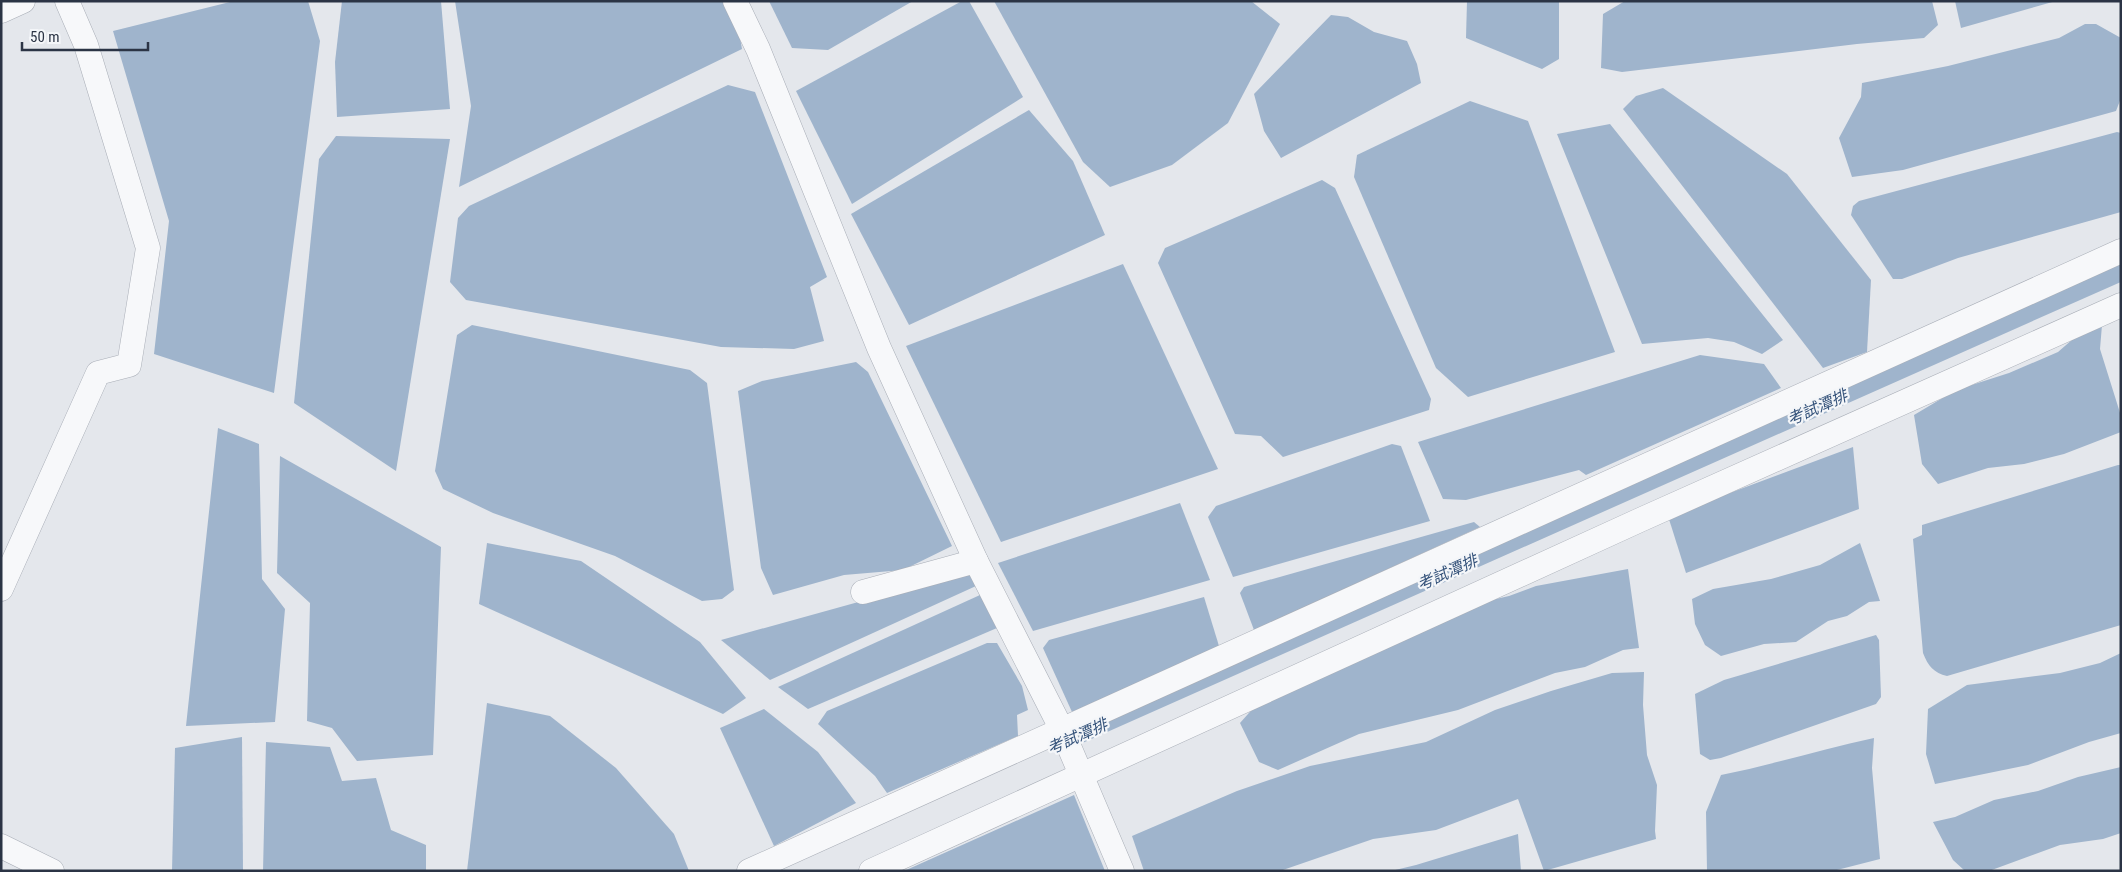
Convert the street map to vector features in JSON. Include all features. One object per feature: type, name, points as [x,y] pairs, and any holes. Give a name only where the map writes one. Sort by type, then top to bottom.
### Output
[{"type":"lane","points":[[1,11],[24,1]]},
{"type":"lane","points":[[1,589],[98,373],[129,366],[148,248],[86,45],[67,1]]},
{"type":"lane","points":[[735,1],[758,49],[879,348],[976,561],[1063,733],[1122,871]]},
{"type":"lane","points":[[749,871],[1063,733],[2121,251]]},
{"type":"lane","points":[[871,871],[1079,773],[2121,305]]},
{"type":"lane","points":[[863,592],[976,561]]},
{"type":"lane","points":[[1,846],[52,871]]},
{"type":"water","points":[[234,1],[308,1],[320,41],[274,393],[154,354],[169,221],[113,31]]},
{"type":"water","points":[[342,1],[441,1],[450,109],[337,117],[335,62]]},
{"type":"water","points":[[455,1],[726,1],[738,26],[742,49],[459,187],[471,106]]},
{"type":"water","points":[[769,1],[913,1],[828,50],[792,48]]},
{"type":"water","points":[[962,1],[969,1],[1023,97],[852,204],[796,91]]},
{"type":"water","points":[[994,1],[1251,1],[1280,24],[1228,123],[1172,165],[1110,187],[1083,162]]},
{"type":"water","points":[[1467,1],[1559,1],[1559,59],[1542,69],[1466,38]]},
{"type":"water","points":[[1625,1],[1932,1],[1938,25],[1924,38],[1857,44],[1622,72],[1601,68],[1603,14]]},
{"type":"water","points":[[1955,1],[2056,1],[1961,28]]},
{"type":"water","points":[[1331,15],[1348,17],[1374,32],[1407,41],[1417,64],[1421,83],[1281,158],[1264,131],[1254,94]]},
{"type":"water","points":[[2085,24],[2096,24],[2121,38],[2121,98],[2116,111],[1903,170],[1852,177],[1839,138],[1861,97],[1862,83],[1948,66],[2059,38]]},
{"type":"water","points":[[728,85],[755,92],[827,277],[810,287],[824,341],[794,349],[721,347],[466,300],[450,282],[458,218],[469,206]]},
{"type":"water","points":[[1663,88],[1787,174],[1871,280],[1867,352],[1823,368],[1623,109],[1636,96]]},
{"type":"water","points":[[1470,101],[1528,121],[1615,352],[1468,397],[1436,368],[1354,177],[1357,155]]},
{"type":"water","points":[[1029,110],[1073,161],[1105,235],[909,325],[851,214]]},
{"type":"water","points":[[1610,124],[1783,340],[1762,354],[1734,342],[1708,338],[1642,344],[1557,134]]},
{"type":"water","points":[[2117,132],[2121,133],[2121,212],[1958,258],[1902,279],[1893,279],[1851,215],[1853,206],[1859,201]]},
{"type":"water","points":[[336,136],[450,139],[396,471],[294,403],[319,159]]},
{"type":"water","points":[[1322,180],[1335,188],[1431,399],[1429,410],[1283,457],[1261,436],[1235,434],[1158,263],[1165,248]]},
{"type":"water","points":[[1123,264],[1218,469],[1001,542],[906,346]]},
{"type":"water","points":[[2103,313],[2100,349],[2121,416],[2121,432],[2064,454],[2024,464],[1988,468],[1938,484],[1922,464],[1914,415],[1956,390],[2009,373],[2058,352]]},
{"type":"water","points":[[472,325],[690,370],[707,383],[734,590],[722,599],[702,601],[615,556],[493,513],[443,489],[435,471],[457,335]]},
{"type":"water","points":[[1700,355],[1764,364],[1781,388],[1586,475],[1579,470],[1466,500],[1443,499],[1418,442]]},
{"type":"water","points":[[856,362],[868,372],[952,546],[903,570],[844,575],[773,595],[761,568],[738,391],[762,381]]},
{"type":"water","points":[[218,428],[259,444],[262,579],[285,609],[275,722],[186,726]]},
{"type":"water","points":[[1392,444],[1401,446],[1430,521],[1233,577],[1208,517],[1216,506]]},
{"type":"water","points":[[1853,447],[1859,509],[1686,573],[1668,516]]},
{"type":"water","points":[[280,456],[441,547],[433,755],[357,761],[332,728],[307,721],[310,603],[277,573]]},
{"type":"water","points":[[2121,465],[2121,625],[1947,676],[1938,673],[1932,668],[1923,653],[1913,539],[1922,535],[1922,525]]},
{"type":"water","points":[[1180,503],[1210,580],[1033,631],[998,563]]},
{"type":"water","points":[[1474,522],[1480,527],[1254,630],[1240,593],[1244,587]]},
{"type":"water","points":[[487,543],[581,561],[700,642],[746,698],[723,714],[479,604]]},
{"type":"water","points":[[1860,543],[1880,601],[1869,602],[1847,616],[1828,621],[1796,642],[1764,644],[1721,656],[1705,645],[1695,624],[1692,599],[1713,589],[1771,579],[1820,565]]},
{"type":"water","points":[[1628,569],[1639,648],[1623,650],[1585,667],[1555,673],[1458,710],[1359,734],[1278,770],[1259,762],[1240,723],[1256,705],[1474,604],[1509,596],[1536,586]]},
{"type":"water","points":[[970,571],[976,586],[770,680],[721,640]]},
{"type":"water","points":[[980,595],[997,628],[808,709],[778,687]]},
{"type":"water","points":[[1204,597],[1219,646],[1072,712],[1043,648],[1049,640]]},
{"type":"water","points":[[1876,635],[1879,640],[1881,697],[1876,704],[1721,758],[1710,760],[1700,754],[1695,694],[1724,680]]},
{"type":"water","points":[[987,643],[997,643],[1022,686],[1028,710],[1017,715],[1018,736],[887,793],[875,776],[818,724],[827,711]]},
{"type":"water","points":[[2121,653],[2121,733],[2089,742],[2028,765],[1935,784],[1926,754],[1928,709],[1967,685],[2060,673],[2100,663]]},
{"type":"water","points":[[1644,672],[1643,705],[1647,755],[1657,785],[1656,839],[1544,871],[1518,799],[1436,830],[1373,839],[1280,871],[1144,871],[1132,836],[1237,791],[1310,766],[1426,742],[1495,710],[1612,673]]},
{"type":"water","points":[[487,703],[550,716],[616,768],[674,834],[689,871],[467,871]]},
{"type":"water","points":[[764,709],[818,752],[856,803],[774,846],[720,728]]},
{"type":"water","points":[[242,737],[243,871],[172,871],[175,748]]},
{"type":"water","points":[[1874,738],[1872,768],[1880,859],[1833,871],[1707,871],[1706,812],[1721,775]]},
{"type":"water","points":[[266,742],[330,747],[342,781],[376,778],[391,830],[426,845],[426,871],[263,871]]},
{"type":"water","points":[[2121,767],[2121,833],[2103,839],[2060,845],[1989,871],[1965,871],[1953,860],[1933,822],[1955,817],[1994,800],[2038,791],[2078,777]]},
{"type":"water","points":[[1074,795],[1105,871],[904,871]]},
{"type":"water","points":[[1518,834],[1521,871],[1391,871],[1416,865]]},
{"type":"waterway","name":"考試潭排","points":[[1067,740],[2121,272]]}]
